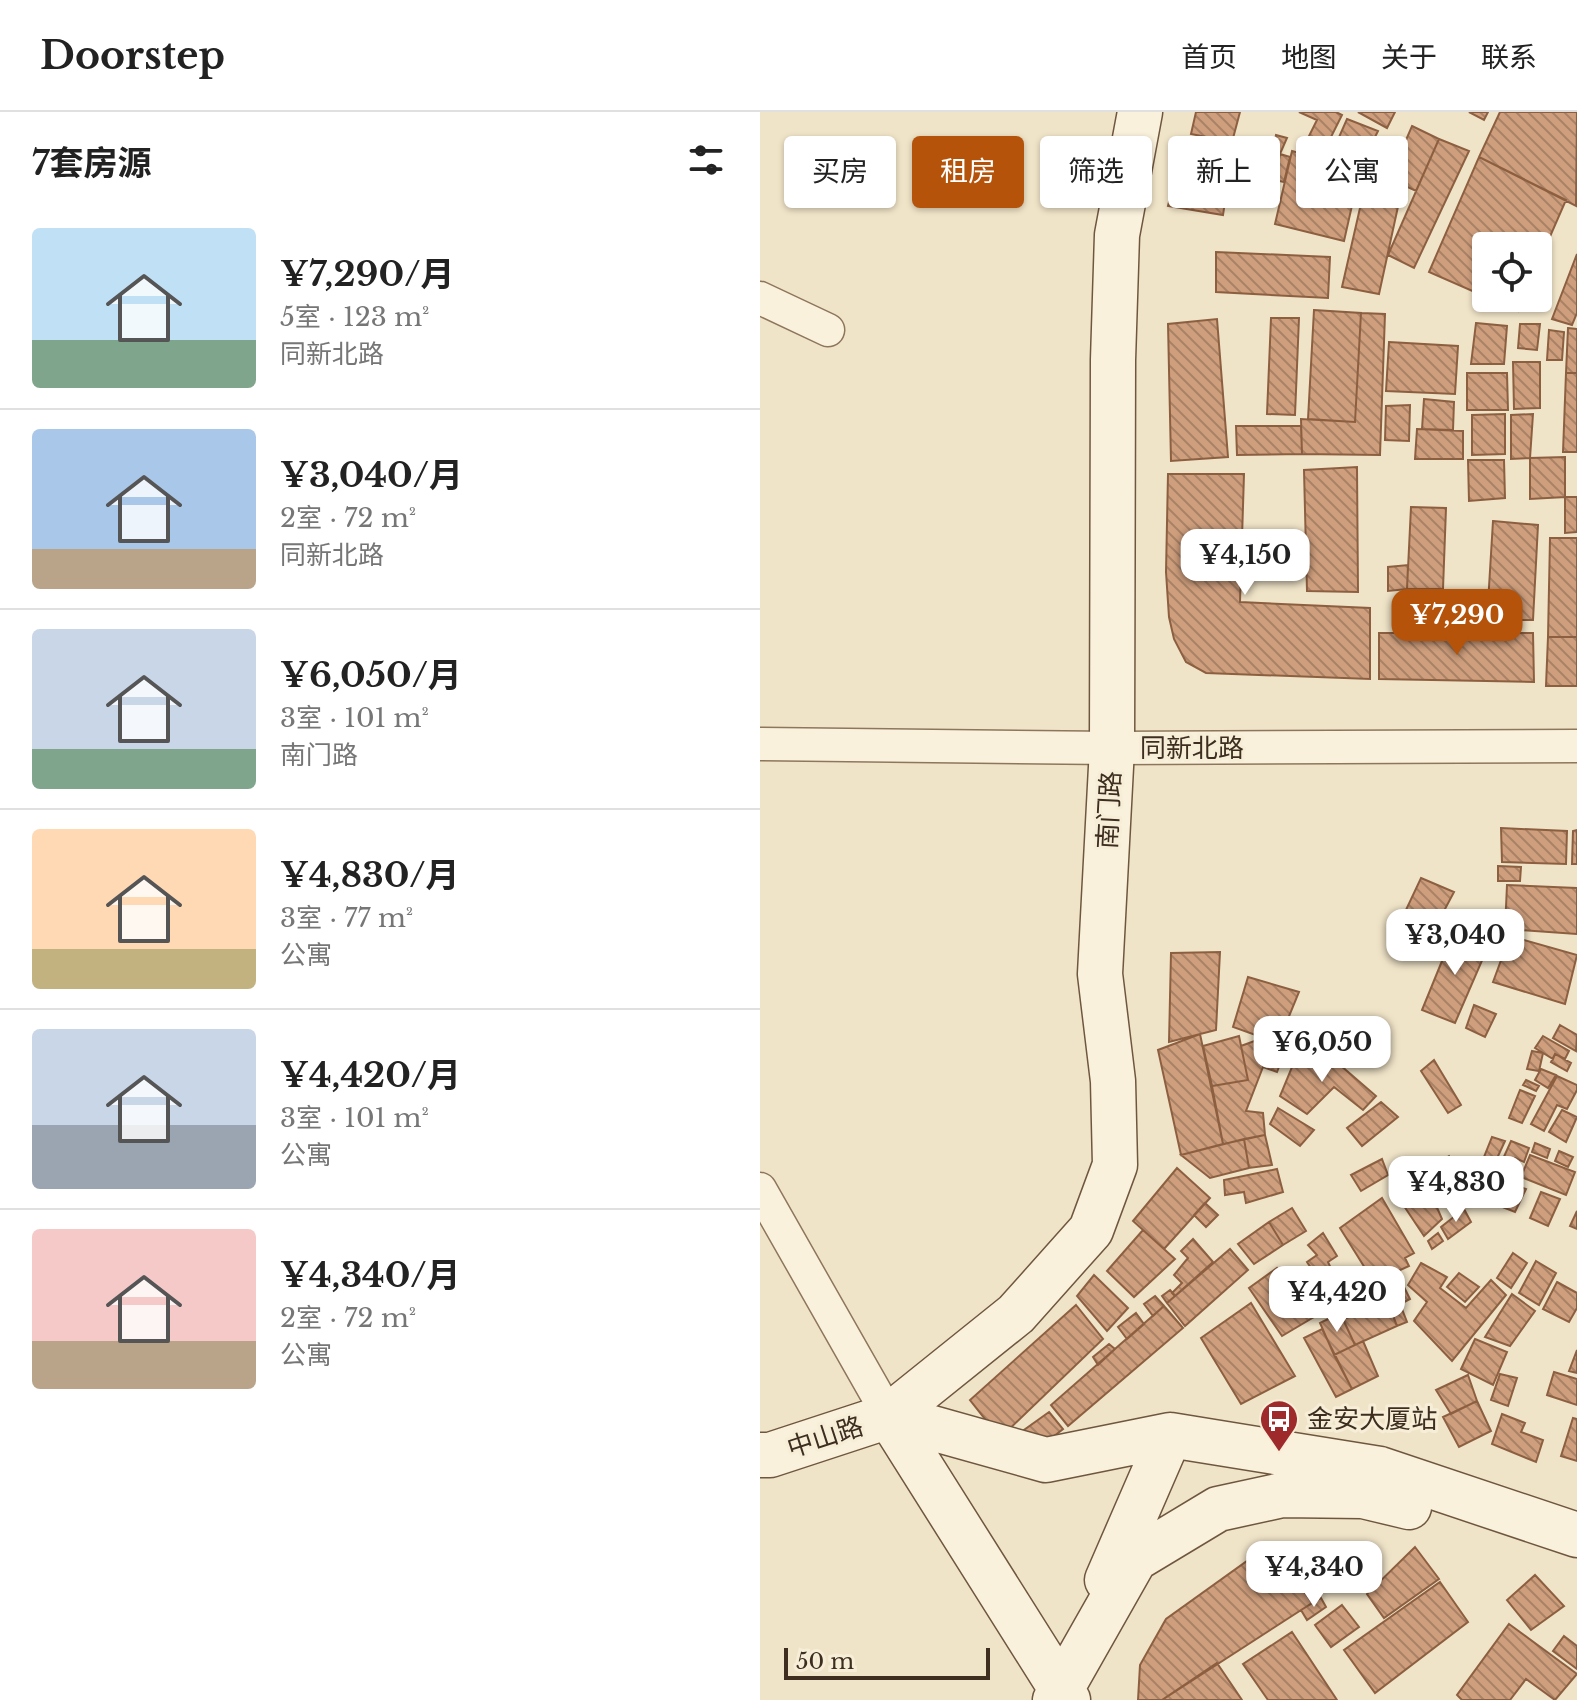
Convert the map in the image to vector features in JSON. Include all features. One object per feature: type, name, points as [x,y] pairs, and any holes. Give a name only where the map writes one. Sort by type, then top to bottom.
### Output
[{"type":"main road","name":"南门路","points":[[889,1416],[1016,1314],[1091,1230],[1115,1165],[1113,1081],[1100,974],[1112,748],[1113,360],[1117,235],[1140,112]]},
{"type":"main road","points":[[889,1416],[1046,1460],[1170,1435],[1380,1469],[1577,1535]]},
{"type":"main road","points":[[889,1416],[1062,1696]]},
{"type":"main road","name":"中山路","points":[[760,1455],[770,1455],[889,1416]]},
{"type":"main road","points":[[1062,1696],[1170,1435]]},
{"type":"main road","points":[[1062,1696],[1135,1559],[1218,1509],[1282,1495],[1363,1496],[1507,1530],[1577,1564]]},
{"type":"street","points":[[760,298],[828,330]]},
{"type":"street","name":"同新北路","points":[[760,744],[1112,748],[1577,746]]},
{"type":"street","points":[[760,1189],[889,1416]]},
{"type":"building","points":[[1196,112],[1240,112],[1234,136],[1191,134]]},
{"type":"building","points":[[1299,112],[1336,112],[1342,115],[1332,136],[1309,136],[1317,120]]},
{"type":"building","points":[[1358,112],[1395,112],[1387,128]]},
{"type":"building","points":[[1469,112],[1488,112],[1484,120]]},
{"type":"building","points":[[1500,112],[1577,112],[1576,206],[1479,157]]},
{"type":"building","points":[[1347,119],[1378,131],[1376,136],[1340,136]]},
{"type":"building","points":[[1412,126],[1439,139],[1416,191],[1408,187],[1408,136]]},
{"type":"building","points":[[1280,136],[1287,138],[1280,154]]},
{"type":"building","points":[[1439,139],[1469,151],[1414,268],[1388,255]]},
{"type":"building","points":[[1292,151],[1296,152],[1296,208],[1351,208],[1344,241],[1275,224]]},
{"type":"building","points":[[1280,154],[1290,157],[1284,182],[1280,181]]},
{"type":"building","points":[[1479,157],[1566,200],[1552,232],[1472,232],[1472,291],[1429,272]]},
{"type":"building","points":[[1180,208],[1224,208],[1223,215]]},
{"type":"building","points":[[1360,208],[1398,208],[1379,294],[1342,287]]},
{"type":"building","points":[[1216,252],[1330,257],[1328,298],[1216,292]]},
{"type":"building","points":[[1577,254],[1577,313],[1572,325],[1552,319]]},
{"type":"building","points":[[1314,310],[1361,313],[1355,422],[1308,419]]},
{"type":"building","points":[[1361,313],[1385,314],[1380,455],[1302,454],[1301,419],[1355,422]]},
{"type":"building","points":[[1271,318],[1299,318],[1295,415],[1267,414]]},
{"type":"building","points":[[1217,319],[1228,457],[1171,461],[1168,324]]},
{"type":"building","points":[[1476,323],[1507,326],[1504,364],[1471,364]]},
{"type":"building","points":[[1520,324],[1540,324],[1537,350],[1518,348]]},
{"type":"building","points":[[1568,328],[1577,329],[1577,373],[1566,373]]},
{"type":"building","points":[[1549,330],[1564,332],[1562,360],[1547,360]]},
{"type":"building","points":[[1389,342],[1458,346],[1455,394],[1386,391]]},
{"type":"building","points":[[1513,362],[1540,362],[1540,408],[1514,409]]},
{"type":"building","points":[[1467,373],[1507,373],[1508,410],[1467,410]]},
{"type":"building","points":[[1566,373],[1577,373],[1577,452],[1563,452]]},
{"type":"building","points":[[1424,399],[1454,402],[1453,430],[1422,429]]},
{"type":"building","points":[[1410,405],[1409,441],[1385,440],[1386,406]]},
{"type":"building","points":[[1505,414],[1505,454],[1472,455],[1472,415]]},
{"type":"building","points":[[1533,414],[1530,458],[1511,459],[1511,415]]},
{"type":"building","points":[[1236,426],[1301,426],[1302,454],[1237,455]]},
{"type":"building","points":[[1417,429],[1463,431],[1463,459],[1415,459]]},
{"type":"building","points":[[1565,457],[1565,497],[1530,499],[1530,458]]},
{"type":"building","points":[[1468,460],[1504,460],[1505,498],[1469,501]]},
{"type":"building","points":[[1357,467],[1358,592],[1307,591],[1304,470]]},
{"type":"building","points":[[1168,474],[1244,474],[1240,602],[1370,608],[1370,679],[1206,673],[1186,662],[1174,639],[1169,617],[1166,572]]},
{"type":"building","points":[[1565,497],[1577,497],[1577,532],[1565,533]]},
{"type":"building","points":[[1411,507],[1446,508],[1443,589],[1407,589]]},
{"type":"building","points":[[1493,521],[1538,525],[1533,620],[1487,620]]},
{"type":"building","points":[[1550,538],[1577,538],[1577,637],[1548,637]]},
{"type":"building","points":[[1408,565],[1407,589],[1388,591],[1388,567]]},
{"type":"building","points":[[1379,633],[1533,633],[1534,682],[1379,679]]},
{"type":"building","points":[[1548,637],[1577,637],[1577,686],[1546,686]]},
{"type":"building","points":[[1501,828],[1567,831],[1566,864],[1502,862]]},
{"type":"building","points":[[1577,830],[1577,864],[1572,864],[1573,831]]},
{"type":"building","points":[[1498,866],[1521,867],[1520,881],[1498,881]]},
{"type":"building","points":[[1421,878],[1454,892],[1436,926],[1405,912]]},
{"type":"building","points":[[1507,885],[1577,888],[1577,934],[1505,929]]},
{"type":"building","points":[[1453,934],[1490,942],[1455,1023],[1422,1010]]},
{"type":"building","points":[[1510,936],[1577,955],[1565,1004],[1493,982]]},
{"type":"building","points":[[1220,952],[1216,1030],[1169,1042],[1171,953]]},
{"type":"building","points":[[1248,977],[1299,992],[1278,1043],[1233,1027]]},
{"type":"building","points":[[1474,1005],[1496,1014],[1485,1037],[1466,1028]]},
{"type":"building","points":[[1560,1025],[1577,1035],[1576,1051],[1553,1038]]},
{"type":"building","points":[[1200,1034],[1223,1144],[1181,1155],[1158,1050]]},
{"type":"building","points":[[1239,1036],[1248,1080],[1212,1086],[1203,1046]]},
{"type":"building","points":[[1543,1036],[1569,1051],[1565,1059],[1555,1054],[1553,1059],[1535,1048]]},
{"type":"building","points":[[1257,1040],[1285,1051],[1277,1072],[1263,1067],[1246,1111],[1263,1113],[1265,1135],[1223,1144],[1212,1086],[1248,1080],[1241,1046]]},
{"type":"building","points":[[1532,1051],[1543,1053],[1539,1071],[1527,1069]]},
{"type":"building","points":[[1555,1054],[1571,1063],[1567,1071],[1551,1062]]},
{"type":"building","points":[[1297,1055],[1340,1065],[1376,1096],[1363,1110],[1334,1087],[1307,1114],[1280,1096]]},
{"type":"building","points":[[1434,1060],[1461,1105],[1448,1113],[1421,1071]]},
{"type":"building","points":[[1541,1069],[1556,1075],[1548,1088],[1535,1080]]},
{"type":"building","points":[[1557,1076],[1577,1085],[1577,1090],[1567,1109],[1557,1105],[1544,1131],[1531,1124]]},
{"type":"building","points":[[1526,1080],[1539,1086],[1536,1091],[1523,1085]]},
{"type":"building","points":[[1520,1090],[1535,1096],[1522,1123],[1509,1118]]},
{"type":"building","points":[[1381,1102],[1398,1117],[1362,1146],[1347,1128]]},
{"type":"building","points":[[1278,1108],[1314,1130],[1300,1146],[1270,1124]]},
{"type":"building","points":[[1562,1110],[1577,1117],[1566,1142],[1549,1132]]},
{"type":"building","points":[[1265,1135],[1272,1165],[1249,1168],[1244,1139]]},
{"type":"building","points":[[1492,1137],[1505,1141],[1493,1167],[1482,1162]]},
{"type":"building","points":[[1244,1139],[1249,1168],[1210,1178],[1181,1155]]},
{"type":"building","points":[[1511,1141],[1529,1148],[1524,1162],[1515,1158],[1509,1174],[1498,1170]]},
{"type":"building","points":[[1535,1143],[1550,1149],[1547,1158],[1532,1152]]},
{"type":"building","points":[[1559,1151],[1573,1157],[1568,1167],[1555,1161]]},
{"type":"building","points":[[1530,1155],[1575,1172],[1566,1195],[1521,1177]]},
{"type":"building","points":[[1449,1156],[1462,1174],[1432,1196],[1442,1219],[1424,1236],[1394,1191]]},
{"type":"building","points":[[1382,1159],[1388,1175],[1361,1191],[1351,1175]]},
{"type":"building","points":[[1177,1168],[1210,1198],[1164,1249],[1133,1221]]},
{"type":"building","points":[[1277,1169],[1283,1192],[1246,1203],[1244,1192],[1225,1195],[1224,1180]]},
{"type":"building","points":[[1492,1177],[1526,1189],[1515,1212],[1482,1199]]},
{"type":"building","points":[[1541,1192],[1560,1199],[1548,1226],[1530,1218]]},
{"type":"building","points":[[1382,1198],[1414,1253],[1405,1258],[1409,1266],[1396,1272],[1401,1281],[1380,1292],[1340,1228]]},
{"type":"building","points":[[1205,1203],[1218,1215],[1206,1227],[1194,1215]]},
{"type":"building","points":[[1292,1208],[1306,1231],[1283,1245],[1269,1222]]},
{"type":"building","points":[[1464,1209],[1471,1222],[1448,1239],[1441,1227]]},
{"type":"building","points":[[1577,1211],[1577,1229],[1570,1226]]},
{"type":"building","points":[[1269,1222],[1283,1245],[1254,1264],[1238,1244]]},
{"type":"building","points":[[1143,1230],[1175,1259],[1134,1297],[1107,1271]]},
{"type":"building","points":[[1323,1233],[1337,1256],[1328,1262],[1334,1275],[1321,1283],[1307,1262],[1317,1255],[1308,1245]]},
{"type":"building","points":[[1438,1233],[1443,1241],[1432,1249],[1428,1241]]},
{"type":"building","points":[[1193,1239],[1213,1262],[1175,1296],[1172,1293],[1182,1283],[1174,1275],[1188,1258],[1181,1251]]},
{"type":"building","points":[[1230,1249],[1248,1270],[1185,1326],[1167,1303]]},
{"type":"building","points":[[1513,1253],[1527,1263],[1511,1288],[1497,1278]]},
{"type":"building","points":[[1536,1261],[1556,1273],[1539,1305],[1519,1293]]},
{"type":"building","points":[[1421,1263],[1447,1277],[1440,1288],[1466,1308],[1491,1280],[1506,1295],[1452,1361],[1414,1321],[1427,1302],[1408,1285]]},
{"type":"building","points":[[1277,1268],[1314,1317],[1282,1336],[1249,1288]]},
{"type":"building","points":[[1345,1268],[1364,1297],[1335,1310],[1321,1283]]},
{"type":"building","points":[[1459,1273],[1479,1287],[1465,1302],[1447,1287]]},
{"type":"building","points":[[1094,1275],[1128,1308],[1107,1331],[1077,1296]]},
{"type":"building","points":[[1401,1281],[1410,1299],[1393,1308],[1384,1290]]},
{"type":"building","points":[[1557,1282],[1577,1293],[1577,1308],[1569,1322],[1543,1309]]},
{"type":"building","points":[[1170,1290],[1175,1296],[1167,1303],[1162,1296]]},
{"type":"building","points":[[1512,1294],[1535,1311],[1510,1346],[1485,1337]]},
{"type":"building","points":[[1155,1296],[1164,1306],[1153,1316],[1144,1304]]},
{"type":"building","points":[[1251,1303],[1295,1376],[1241,1404],[1201,1338]]},
{"type":"building","points":[[1388,1304],[1397,1326],[1355,1345],[1343,1319]]},
{"type":"building","points":[[1400,1304],[1407,1322],[1397,1326],[1391,1310]]},
{"type":"building","points":[[1076,1305],[1103,1339],[1000,1438],[970,1400]]},
{"type":"building","points":[[1164,1306],[1183,1328],[1068,1426],[1051,1405]]},
{"type":"building","points":[[1136,1313],[1144,1324],[1127,1339],[1118,1327]]},
{"type":"building","points":[[1340,1313],[1355,1345],[1334,1355],[1320,1323]]},
{"type":"building","points":[[1322,1329],[1352,1389],[1336,1397],[1304,1338]]},
{"type":"building","points":[[1475,1339],[1507,1352],[1493,1385],[1461,1369]]},
{"type":"building","points":[[1363,1341],[1378,1376],[1352,1389],[1334,1355]]},
{"type":"building","points":[[1109,1344],[1115,1349],[1098,1365],[1093,1357]]},
{"type":"building","points":[[1577,1350],[1577,1373],[1569,1371]]},
{"type":"building","points":[[1554,1372],[1577,1379],[1577,1405],[1547,1395]]},
{"type":"building","points":[[1500,1374],[1517,1378],[1508,1406],[1491,1400]]},
{"type":"building","points":[[1468,1375],[1477,1401],[1451,1414],[1436,1390]]},
{"type":"building","points":[[1477,1401],[1491,1431],[1459,1447],[1443,1417]]},
{"type":"building","points":[[1049,1412],[1063,1429],[1039,1448],[1024,1430]]},
{"type":"building","points":[[1502,1414],[1525,1423],[1521,1432],[1543,1440],[1536,1462],[1492,1444]]},
{"type":"building","points":[[1573,1418],[1577,1419],[1577,1461],[1561,1456]]},
{"type":"building","points":[[1272,1543],[1312,1603],[1162,1700],[1138,1700],[1140,1665],[1166,1619]]},
{"type":"building","points":[[1415,1547],[1439,1579],[1384,1618],[1367,1594]]},
{"type":"building","points":[[1333,1553],[1342,1568],[1313,1585],[1303,1569]]},
{"type":"building","points":[[1535,1575],[1564,1606],[1531,1630],[1507,1600]]},
{"type":"building","points":[[1440,1582],[1468,1622],[1375,1693],[1344,1650]]},
{"type":"building","points":[[1321,1598],[1326,1607],[1307,1620],[1301,1610]]},
{"type":"building","points":[[1342,1605],[1359,1627],[1331,1647],[1315,1625]]},
{"type":"building","points":[[1509,1624],[1577,1674],[1555,1700],[1526,1679],[1510,1700],[1462,1700],[1457,1695]]},
{"type":"building","points":[[1292,1632],[1337,1700],[1268,1700],[1243,1664]]},
{"type":"building","points":[[1564,1636],[1577,1646],[1577,1669],[1553,1651]]},
{"type":"building","points":[[1217,1663],[1242,1700],[1162,1700]]},
{"type":"place","name":"金安大厦站","points":[[1279,1453]]}]
